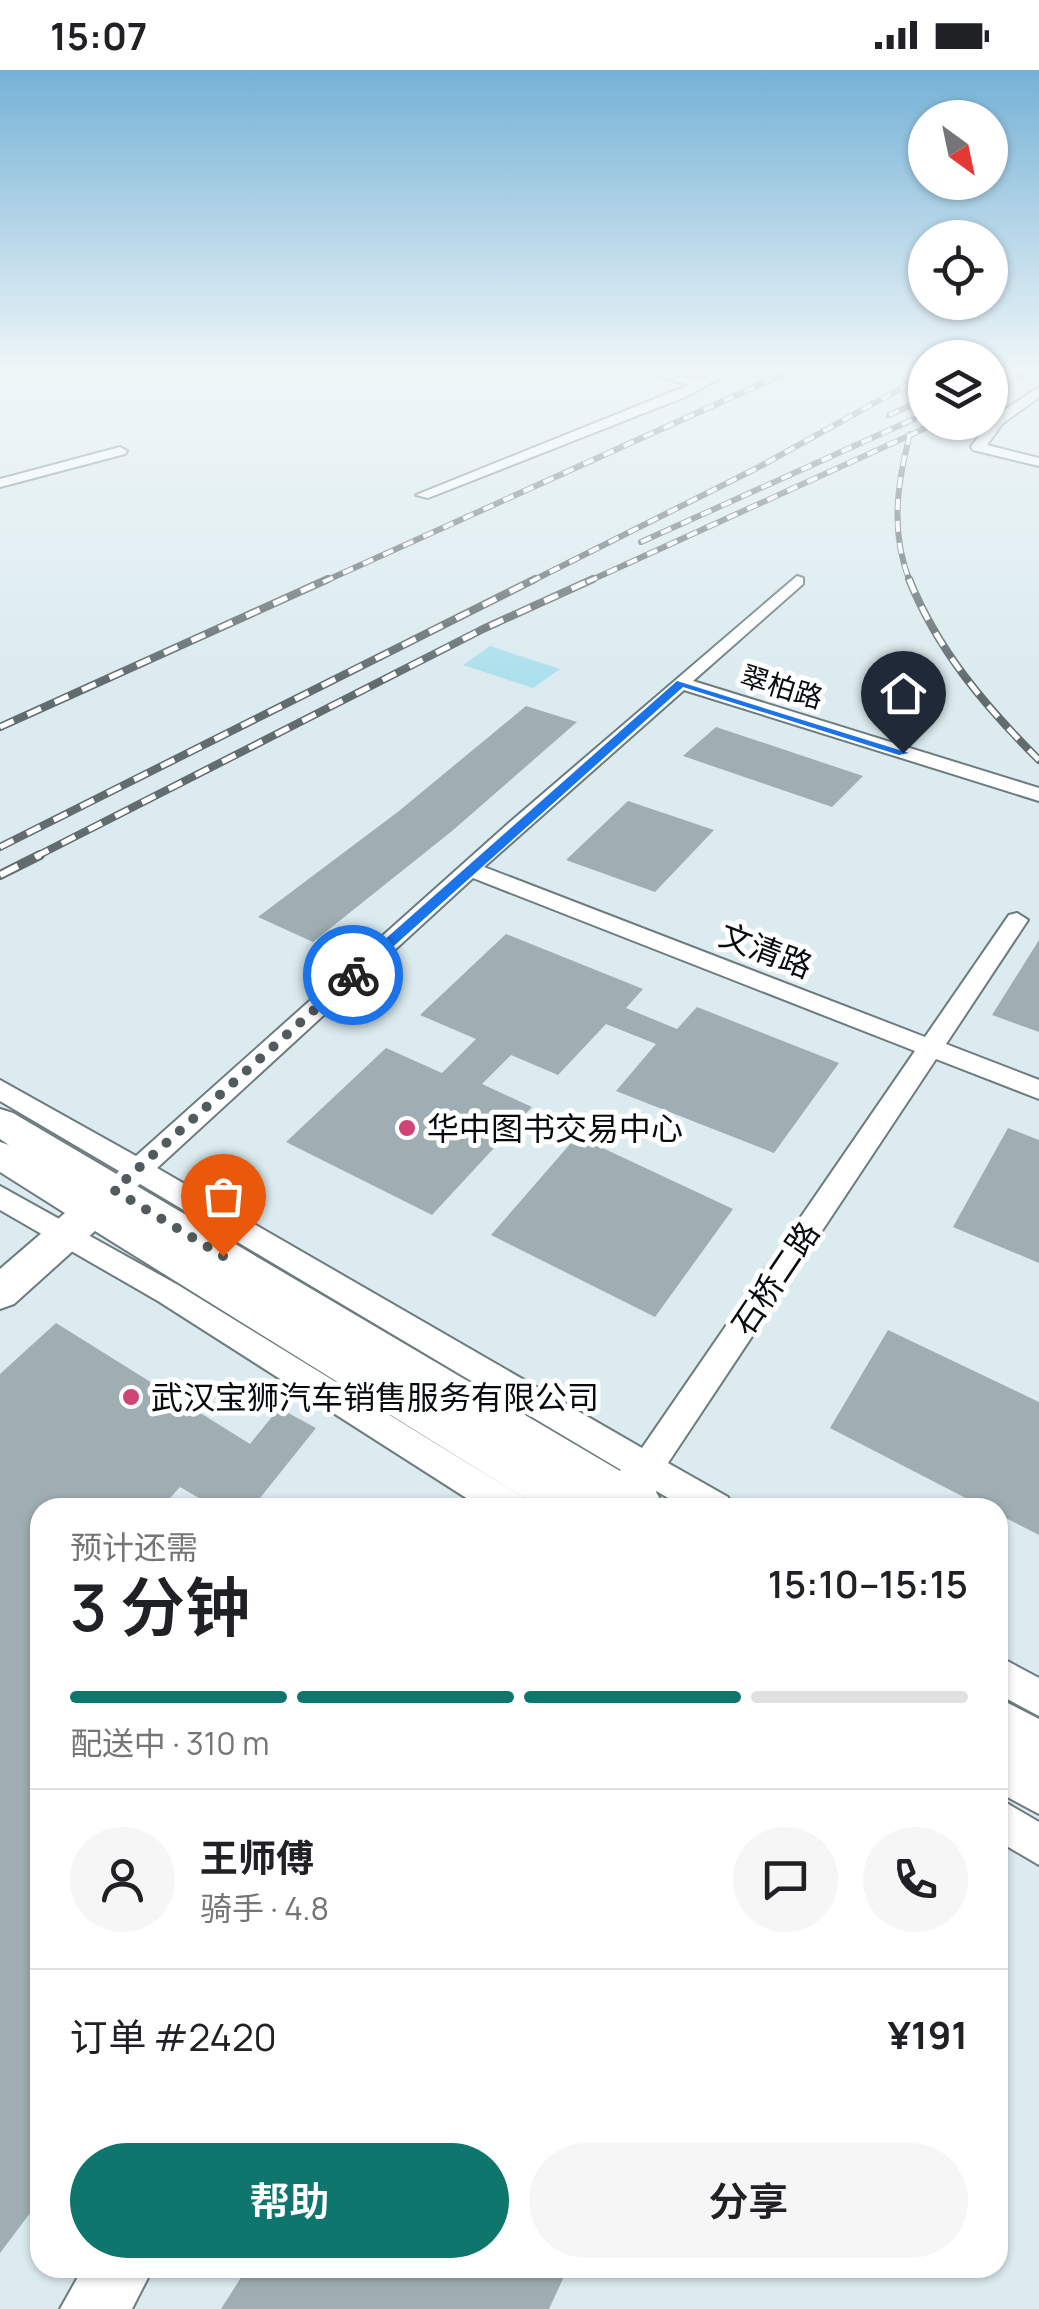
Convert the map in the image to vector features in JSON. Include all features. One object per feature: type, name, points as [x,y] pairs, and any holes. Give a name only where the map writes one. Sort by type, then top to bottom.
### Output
[{"type":"main road","points":[[0,1122],[103,1202],[564,1498]]},
{"type":"main road","points":[[0,1155],[103,1202],[634,1495]]},
{"type":"main road","points":[[0,1293],[103,1202]]},
{"type":"main road","points":[[1008,1729],[1039,1748]]},
{"type":"main road","points":[[1008,1768],[1039,1788]]},
{"type":"main road","points":[[93,2309],[114,2278]]},
{"type":"street","points":[[0,483],[32,474]]},
{"type":"street","points":[[424,495],[476,474]]},
{"type":"street","points":[[0,1196],[103,1202],[796,581]]},
{"type":"street","name":"翠柏路","points":[[681,683],[1039,795]]},
{"type":"street","name":"文清路","points":[[469,870],[1039,1090]]},
{"type":"street","name":"石桥二路","points":[[634,1495],[1017,920]]},
{"type":"street","points":[[0,1089],[103,1202],[168,1293],[495,1498]]},
{"type":"street","points":[[1008,1680],[1039,1698]]},
{"type":"street","points":[[1008,1825],[1039,1845]]},
{"type":"shaded area","points":[[490,646],[560,669],[533,688],[463,665]]},
{"type":"building","points":[[526,706],[577,722],[452,831],[313,942],[258,917],[399,811]]},
{"type":"building","points":[[716,727],[863,776],[832,807],[683,756]]},
{"type":"building","points":[[628,801],[714,830],[655,892],[566,860]]},
{"type":"building","name":"华中图书交易中心","points":[[506,934],[643,989],[626,1008],[677,1029],[697,1007],[839,1063],[774,1153],[616,1091],[656,1044],[606,1024],[558,1075],[511,1055],[482,1084],[532,1107],[432,1215],[286,1142],[386,1048],[442,1073],[476,1039],[420,1015]]},
{"type":"building","points":[[1039,940],[1039,1032],[992,1015]]},
{"type":"building","points":[[1008,1128],[1039,1140],[1039,1263],[953,1227]]},
{"type":"building","points":[[577,1136],[733,1209],[655,1317],[491,1235]]},
{"type":"building","points":[[56,1323],[250,1444],[279,1408],[316,1428],[260,1498],[199,1498],[180,1487],[170,1498],[30,1498],[30,2213],[0,2253],[0,1374]]},
{"type":"building","points":[[888,1330],[1039,1402],[1039,1535],[1008,1519],[1008,1498],[966,1498],[830,1428]]},
{"type":"building","points":[[241,2278],[563,2278],[549,2309],[221,2309]]},
{"type":"railway","points":[[323,582],[561,474]]},
{"type":"railway","points":[[530,582],[744,474]]},
{"type":"railway","points":[[641,542],[791,474]]},
{"type":"railway","points":[[587,582],[824,474]]},
{"type":"railway","points":[[902,474],[898,526],[909,579]]},
{"type":"railway","points":[[0,727],[328,579]]},
{"type":"railway","points":[[0,847],[535,579]]},
{"type":"railway","points":[[35,857],[483,629],[593,579]]},
{"type":"railway","points":[[909,579],[949,654],[1000,719],[1039,760]]},
{"type":"railway","points":[[0,875],[40,855]]},
{"type":"way so far","points":[[223,1256],[114,1190],[353,975]]},
{"type":"place","name":"华中图书交易中心","points":[[407,1128]]},
{"type":"place","name":"武汉宝狮汽车销售服务有限公司","points":[[131,1397]]},
{"type":"route","points":[[353,975],[681,683],[903,753]]}]
